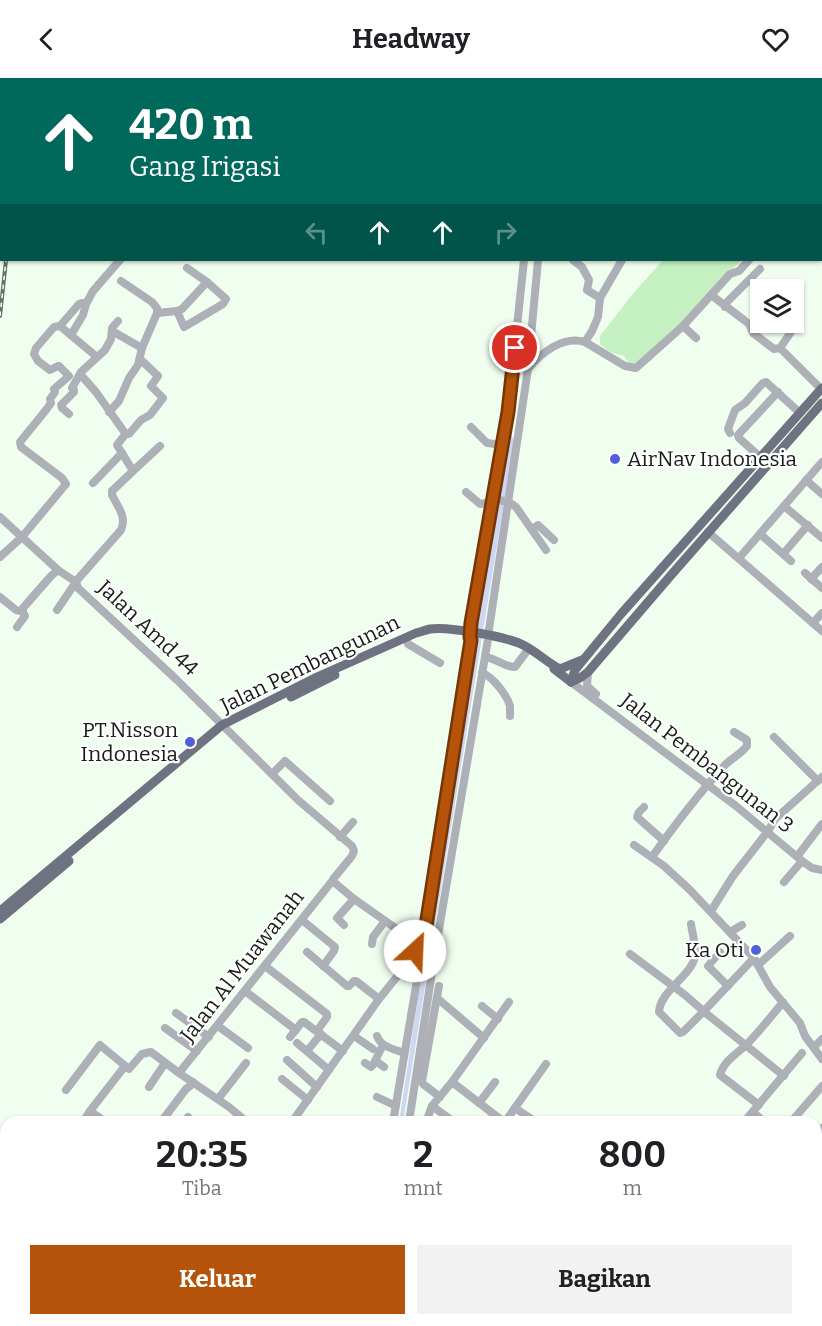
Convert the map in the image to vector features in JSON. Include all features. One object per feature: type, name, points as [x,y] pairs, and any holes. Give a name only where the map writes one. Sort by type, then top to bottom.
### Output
[{"type":"main road","points":[[572,682],[588,672],[708,532],[800,412],[821,389]]},
{"type":"main road","points":[[759,464],[822,403]]},
{"type":"main road","points":[[572,682],[575,670],[582,660],[621,614],[750,476]]},
{"type":"main road","points":[[621,614],[626,615],[630,622]]},
{"type":"main road","name":"Jalan Pembangunan","points":[[0,911],[224,727],[316,676],[416,633],[430,629],[444,629],[471,635]]},
{"type":"main road","name":"Jalan Pembangunan","points":[[0,919],[224,727],[407,641],[430,633],[471,635],[512,640],[525,645],[560,669],[582,660]]},
{"type":"main road","name":"Jalan Pembangunan","points":[[487,637],[513,644],[527,651],[572,682]]},
{"type":"street","points":[[71,334],[83,315],[93,291],[119,261]]},
{"type":"street","points":[[419,945],[485,657],[502,444],[513,369],[524,261]]},
{"type":"street","points":[[394,1116],[458,770],[471,635],[491,562],[499,502],[528,369],[538,261]]},
{"type":"street","points":[[574,261],[582,267],[589,280],[587,290],[600,298]]},
{"type":"street","points":[[585,342],[597,317],[600,298],[621,261]]},
{"type":"street","points":[[528,369],[536,358],[555,345],[579,340],[626,366],[636,368],[682,326],[730,274],[739,271],[748,261]]},
{"type":"street","points":[[178,335],[184,327],[225,302],[226,299],[187,268]]},
{"type":"street","points":[[726,307],[725,304],[760,269]]},
{"type":"street","points":[[109,412],[119,401],[135,370],[157,313],[157,308],[152,302],[121,281]]},
{"type":"street","points":[[157,313],[177,311],[186,305],[207,282]]},
{"type":"street","points":[[711,295],[749,324],[753,333],[774,349],[780,348],[790,333]]},
{"type":"street","points":[[0,557],[22,537],[66,484],[62,478],[21,447],[20,442],[51,403],[50,399],[56,392],[54,389],[69,376],[58,366],[50,370],[38,361],[34,354],[36,348],[54,327],[60,326],[80,303],[86,304]]},
{"type":"street","points":[[177,311],[184,327]]},
{"type":"street","points":[[69,414],[61,405],[74,392],[73,387],[80,374],[105,350],[111,339],[112,328],[118,321]]},
{"type":"street","points":[[60,326],[97,357]]},
{"type":"street","points":[[682,326],[696,338]]},
{"type":"street","points":[[112,331],[142,348]]},
{"type":"street","points":[[780,348],[821,389]]},
{"type":"street","points":[[133,471],[117,445],[125,434],[129,434],[141,420],[150,415],[163,398],[151,386],[158,377],[140,359]]},
{"type":"street","points":[[80,374],[125,434]]},
{"type":"street","points":[[730,433],[728,429],[735,410],[766,382],[800,412]]},
{"type":"street","points":[[759,464],[738,435],[778,393]]},
{"type":"street","points":[[471,427],[487,443],[502,444]]},
{"type":"street","points":[[57,610],[76,582],[124,524],[112,491],[160,446]]},
{"type":"street","points":[[93,483],[122,453]]},
{"type":"street","points":[[739,558],[822,462]]},
{"type":"street","points":[[806,480],[822,494]]},
{"type":"street","points":[[466,492],[480,504],[499,502],[516,507],[546,550]]},
{"type":"street","points":[[784,506],[822,538]]},
{"type":"street","name":"Jalan Amd 44","points":[[0,517],[58,570],[76,582],[78,588],[126,631],[298,800],[340,837]]},
{"type":"street","points":[[532,529],[538,525],[554,540]]},
{"type":"street","points":[[783,554],[808,525]]},
{"type":"street","points":[[708,532],[822,631]]},
{"type":"street","points":[[760,534],[791,561]]},
{"type":"street","points":[[822,567],[808,576],[822,588]]},
{"type":"street","points":[[17,627],[25,616],[23,608],[58,570]]},
{"type":"street","points":[[0,597],[16,610],[23,612]]},
{"type":"street","points":[[813,623],[822,613]]},
{"type":"street","points":[[407,641],[408,644],[440,663]]},
{"type":"street","points":[[485,657],[492,657],[510,668],[515,667],[527,651]]},
{"type":"street","name":"Jalan Pembangunan 3","points":[[588,672],[587,686],[591,690],[769,830],[812,868],[822,868]]},
{"type":"street","points":[[482,673],[489,675],[505,696],[510,706],[510,716]]},
{"type":"street","name":"Jalan Pembangunan 3","points":[[572,682],[710,783]]},
{"type":"street","points":[[652,857],[690,805],[725,764],[742,753],[747,746],[747,740],[734,732]]},
{"type":"street","points":[[711,911],[733,876],[779,815],[820,779],[774,737]]},
{"type":"street","points":[[272,774],[285,761],[330,801]]},
{"type":"street","points":[[644,807],[637,817],[664,841]]},
{"type":"street","points":[[340,837],[353,822]]},
{"type":"street","points":[[784,882],[822,824]]},
{"type":"street","name":"Jalan Al Muawanah","points":[[179,1073],[352,856],[354,851],[352,846],[340,837]]},
{"type":"street","points":[[634,845],[664,866],[730,932],[756,962],[770,987],[800,1023],[804,1036],[822,1058]]},
{"type":"street","points":[[333,880],[354,899],[419,945],[424,959],[411,1116]]},
{"type":"street","points":[[344,925],[337,918],[354,899]]},
{"type":"street","points":[[302,920],[336,948],[323,966]]},
{"type":"street","points":[[372,944],[373,937],[385,921]]},
{"type":"street","points":[[691,924],[695,957],[689,969],[659,1006],[659,1012],[680,1033],[728,986],[790,936]]},
{"type":"street","points":[[730,932],[742,925]]},
{"type":"street","points":[[307,952],[347,986],[356,981],[380,999]]},
{"type":"street","points":[[720,952],[708,966],[728,986]]},
{"type":"street","points":[[630,954],[674,986],[783,1076]]},
{"type":"street","points":[[297,1116],[380,999],[424,959]]},
{"type":"street","points":[[265,966],[327,1014],[307,1051]]},
{"type":"street","points":[[440,986],[422,1081],[440,1097]]},
{"type":"street","points":[[245,991],[329,1070]]},
{"type":"street","points":[[437,998],[484,1038]]},
{"type":"street","points":[[428,1116],[432,1106],[509,1002]]},
{"type":"street","points":[[760,1116],[756,1109],[720,1075],[733,1056],[746,1045],[783,1002]]},
{"type":"street","points":[[482,1006],[498,1019]]},
{"type":"street","points":[[176,1013],[209,1037]]},
{"type":"street","points":[[294,1037],[303,1022],[343,1051]]},
{"type":"street","points":[[218,1026],[248,1048]]},
{"type":"street","points":[[165,1028],[197,1051]]},
{"type":"street","points":[[354,1036],[373,1049]]},
{"type":"street","points":[[377,1036],[383,1045],[404,1053]]},
{"type":"street","points":[[814,1047],[822,1039]]},
{"type":"street","points":[[66,1090],[100,1045],[128,1067]]},
{"type":"street","points":[[365,1063],[371,1067],[383,1045]]},
{"type":"street","points":[[87,1116],[128,1067],[142,1054],[152,1052],[238,1116]]},
{"type":"street","points":[[750,1116],[802,1053]]},
{"type":"street","points":[[287,1060],[317,1087]]},
{"type":"street","points":[[376,1061],[384,1067]]},
{"type":"street","points":[[149,1087],[165,1063]]},
{"type":"street","points":[[218,1099],[246,1064]]},
{"type":"street","points":[[509,1116],[546,1064]]},
{"type":"street","points":[[282,1079],[308,1100]]},
{"type":"street","points":[[452,1082],[497,1116]]},
{"type":"street","points":[[478,1102],[495,1082]]},
{"type":"street","points":[[166,1116],[193,1083]]},
{"type":"street","points":[[796,1116],[822,1086]]},
{"type":"street","points":[[377,1097],[396,1106]]},
{"type":"street","points":[[432,1106],[446,1116]]},
{"type":"street","points":[[515,1108],[527,1116]]},
{"type":"street","points":[[90,1111],[97,1116]]},
{"type":"green space","points":[[662,261],[741,261],[714,286],[677,330],[652,353],[652,360],[633,370],[624,356],[610,352],[600,344],[600,336]]},
{"type":"water","points":[[509,430],[514,441],[404,1116],[400,1116]]},
{"type":"waterway","points":[[498,500],[503,457]]},
{"type":"railway","points":[[0,316],[6,261]]},
{"type":"place","name":"AirNav Indonesia","points":[[615,459]]},
{"type":"place","name":"PT.Nisson Indonesia","points":[[190,742]]},
{"type":"place","name":"Ka Oti","points":[[756,950]]},
{"type":"route","points":[[415,951],[416,946],[423,945],[471,640],[471,623],[508,412],[515,348]]}]
